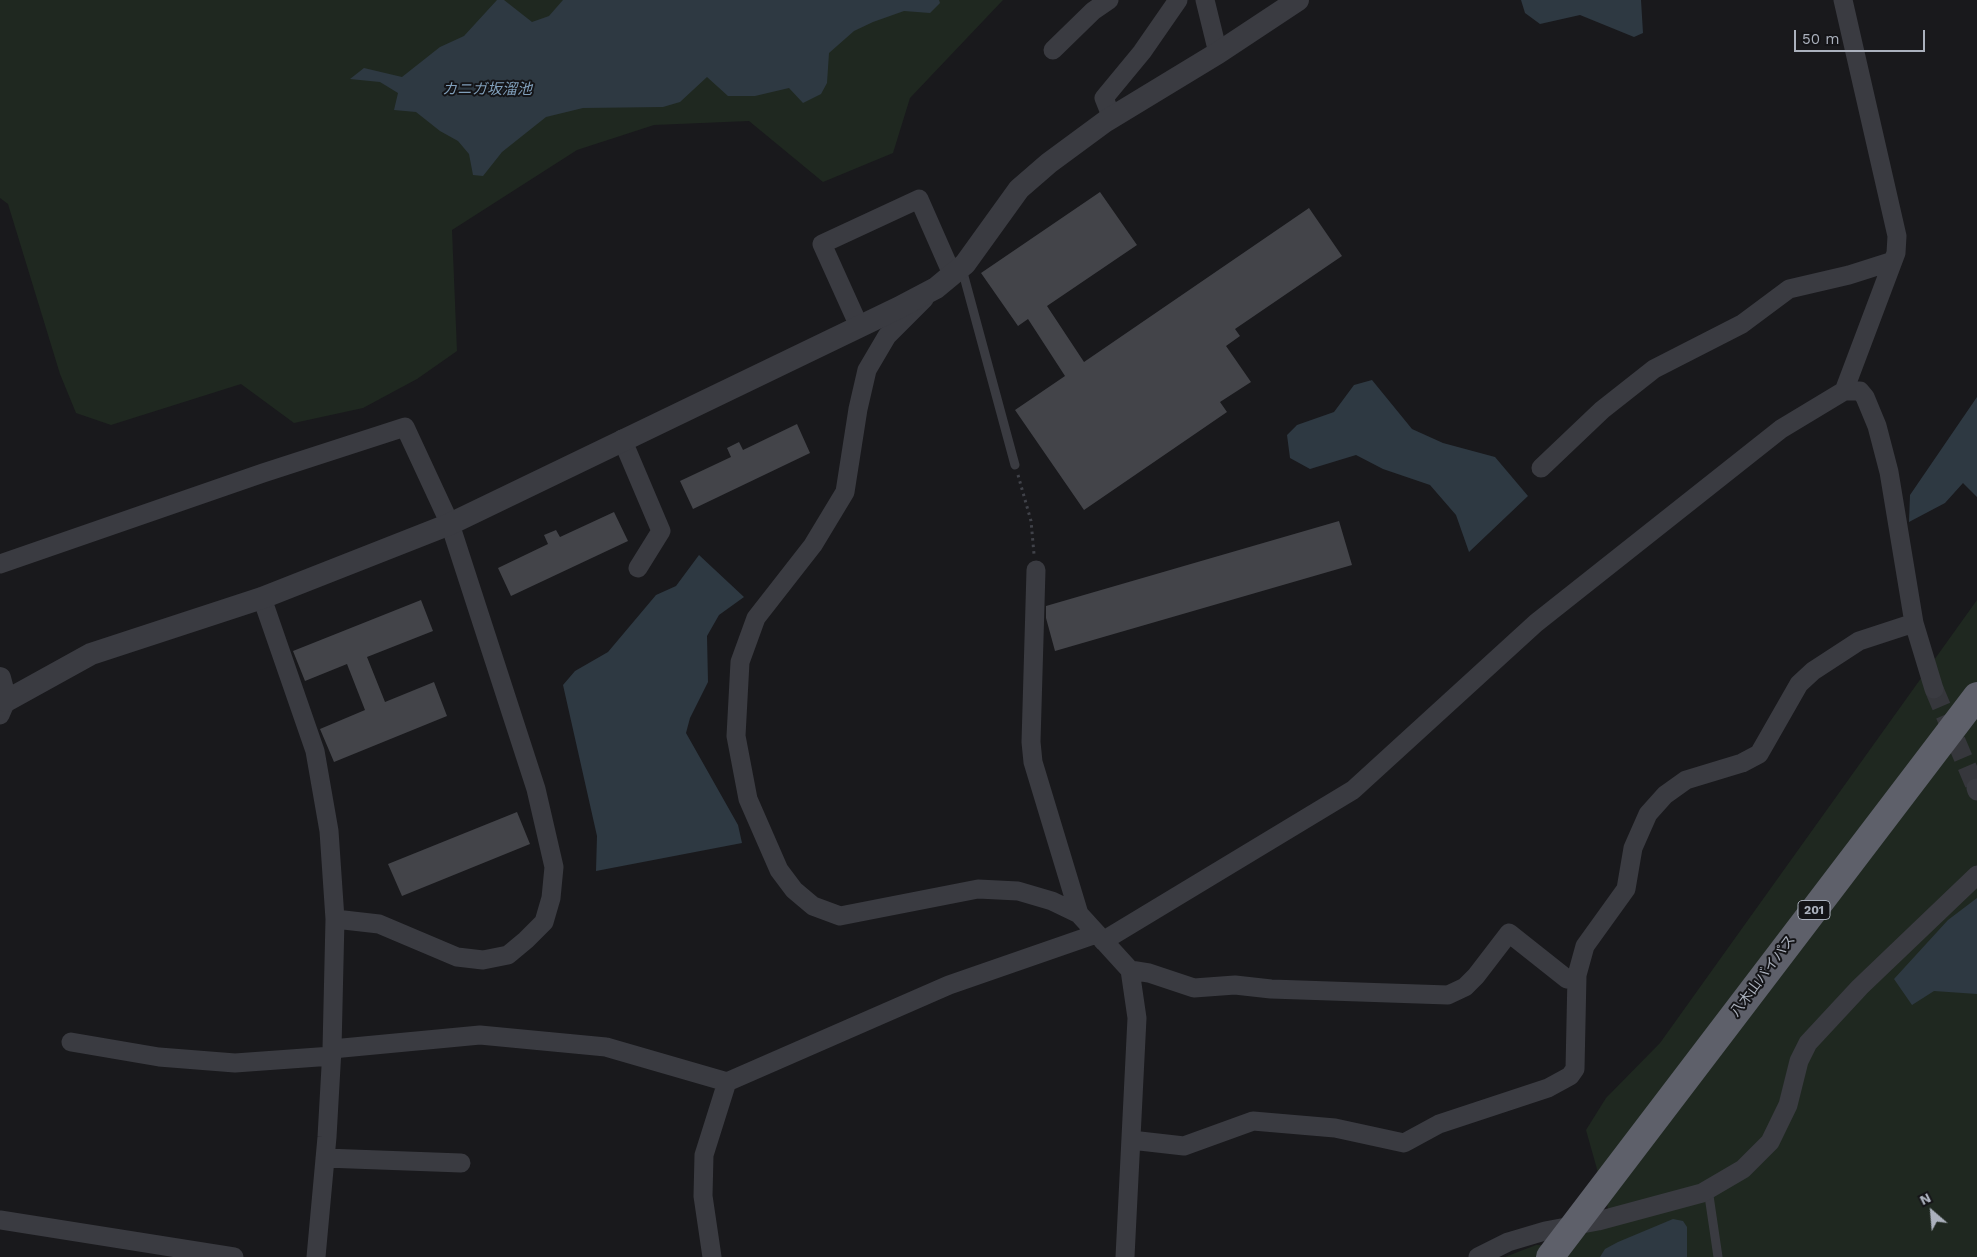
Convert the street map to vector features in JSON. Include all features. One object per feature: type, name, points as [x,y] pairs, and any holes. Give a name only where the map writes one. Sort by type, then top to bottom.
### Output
[{"type":"highway","name":"八木山バイパス","points":[[1551,1256],[1977,696]]},
{"type":"street","points":[[1053,50],[1093,11],[1109,0]]},
{"type":"street","points":[[1112,118],[1104,98],[1142,52],[1178,0]]},
{"type":"street","points":[[1206,0],[1218,53]]},
{"type":"street","points":[[1079,914],[1052,901],[1018,890],[978,889],[840,916],[813,906],[794,890],[779,870],[748,799],[736,736],[740,662],[756,618],[813,546],[845,492],[858,409],[867,370],[887,336],[950,276],[1019,190],[1049,163],[1112,118],[1218,53],[1298,0]]},
{"type":"street","points":[[1843,0],[1897,236],[1893,261],[1844,391]]},
{"type":"street","points":[[859,326],[822,244],[919,199],[950,276]]},
{"type":"street","points":[[1541,468],[1602,410],[1654,369],[1742,324],[1788,289],[1849,275],[1893,261]]},
{"type":"street","points":[[0,678],[2,706],[91,654],[262,598],[450,524],[622,439],[859,326],[950,276]]},
{"type":"street","points":[[71,1042],[159,1057],[235,1063],[480,1035],[606,1047],[727,1082],[949,985],[1099,938],[1353,790],[1536,624],[1781,429],[1844,391],[1860,391],[1865,397],[1877,426],[1889,472],[1914,623],[1934,689]]},
{"type":"street","points":[[0,564],[263,473],[405,428],[450,524],[536,789],[554,868],[552,898],[544,922],[526,940],[508,955],[483,960],[456,957],[380,924],[335,919]]},
{"type":"street","points":[[622,439],[661,531],[638,568]]},
{"type":"street","points":[[1036,570],[1031,742],[1033,762],[1079,914],[1130,970],[1137,1018],[1125,1257]]},
{"type":"street","points":[[262,598],[315,751],[329,830],[335,919],[332,1052],[326,1158],[316,1257]]},
{"type":"street","points":[[1131,1140],[1184,1146],[1254,1121],[1335,1128],[1404,1143],[1439,1124],[1548,1088],[1570,1076],[1575,1069],[1576,980],[1585,946],[1626,889],[1633,848],[1648,814],[1665,795],[1686,780],[1742,763],[1760,754],[1799,684],[1813,671],[1859,641],[1914,623]]},
{"type":"street","points":[[1478,1257],[1508,1242],[1544,1231],[1608,1219],[1702,1193],[1743,1169],[1770,1142],[1788,1105],[1799,1061],[1808,1042],[1860,987],[1977,875]]},
{"type":"street","points":[[1130,970],[1149,973],[1194,988],[1235,985],[1271,989],[1448,995],[1465,987],[1476,976],[1509,933],[1567,979],[1576,980]]},
{"type":"street","points":[[712,1257],[703,1196],[704,1155],[727,1082]]},
{"type":"street","points":[[326,1158],[461,1163]]},
{"type":"street","points":[[0,1220],[234,1257]]},
{"type":"lane","points":[[950,276],[1015,465]]},
{"type":"lane","points":[[1708,1189],[1718,1257]]},
{"type":"path","points":[[1015,465],[1031,521],[1036,570]]},
{"type":"shaded area","points":[[0,0],[1003,0],[910,98],[893,153],[823,182],[749,121],[654,125],[577,150],[452,230],[457,351],[417,379],[363,408],[294,423],[241,384],[111,425],[76,413],[60,374],[8,204],[0,198]]},
{"type":"shaded area","points":[[1977,600],[1977,1257],[1505,1257],[1536,1245],[1572,1246],[1609,1212],[1586,1130],[1606,1098],[1660,1043]]},
{"type":"water","name":"カニガ坂溜池","points":[[497,0],[504,0],[532,22],[549,16],[563,0],[939,0],[940,3],[930,13],[904,11],[854,31],[829,53],[827,83],[821,94],[803,103],[789,88],[755,96],[728,96],[707,77],[680,102],[663,107],[583,108],[546,117],[502,152],[483,176],[473,175],[469,154],[458,141],[440,131],[416,112],[394,110],[398,93],[380,82],[350,79],[364,68],[402,77],[440,47],[464,36]]},
{"type":"water","points":[[1521,0],[1641,0],[1643,33],[1634,37],[1580,15],[1540,24],[1525,13]]},
{"type":"water","points":[[1372,380],[1412,429],[1443,443],[1495,457],[1528,496],[1469,552],[1456,515],[1430,485],[1383,469],[1356,455],[1310,469],[1290,458],[1287,435],[1297,425],[1334,412],[1354,385]]},
{"type":"water","points":[[1977,397],[1977,497],[1963,483],[1945,503],[1909,522],[1910,495]]},
{"type":"water","points":[[699,555],[744,597],[719,615],[707,636],[708,682],[690,718],[686,733],[738,825],[742,843],[596,871],[597,836],[563,685],[575,671],[608,652],[656,595],[676,586]]},
{"type":"water","points":[[1977,898],[1977,994],[1934,991],[1912,1005],[1894,979],[1948,920]]},
{"type":"water","points":[[1673,1219],[1683,1221],[1687,1227],[1687,1257],[1600,1257],[1605,1249],[1618,1242]]},
{"type":"building","points":[[1100,192],[1137,245],[1047,306],[1084,362],[1309,208],[1342,256],[1235,329],[1240,336],[1226,346],[1251,382],[1220,402],[1227,412],[1084,510],[1015,410],[1065,376],[1028,319],[1018,326],[981,273]]},
{"type":"building","points":[[797,424],[810,453],[693,509],[680,481],[731,457],[727,448],[739,442],[743,450]]},
{"type":"building","points":[[614,512],[628,541],[511,596],[498,568],[548,544],[544,535],[556,530],[560,537]]},
{"type":"building","points":[[1339,521],[1352,565],[1055,651],[1046,618],[1046,606]]},
{"type":"building","points":[[421,600],[433,631],[367,657],[385,702],[434,682],[447,716],[334,762],[320,729],[365,710],[347,664],[305,681],[293,651]]},
{"type":"building","points":[[517,812],[530,844],[402,896],[388,864]]},
{"type":"tunnel","points":[[1934,689],[1976,788]]}]
